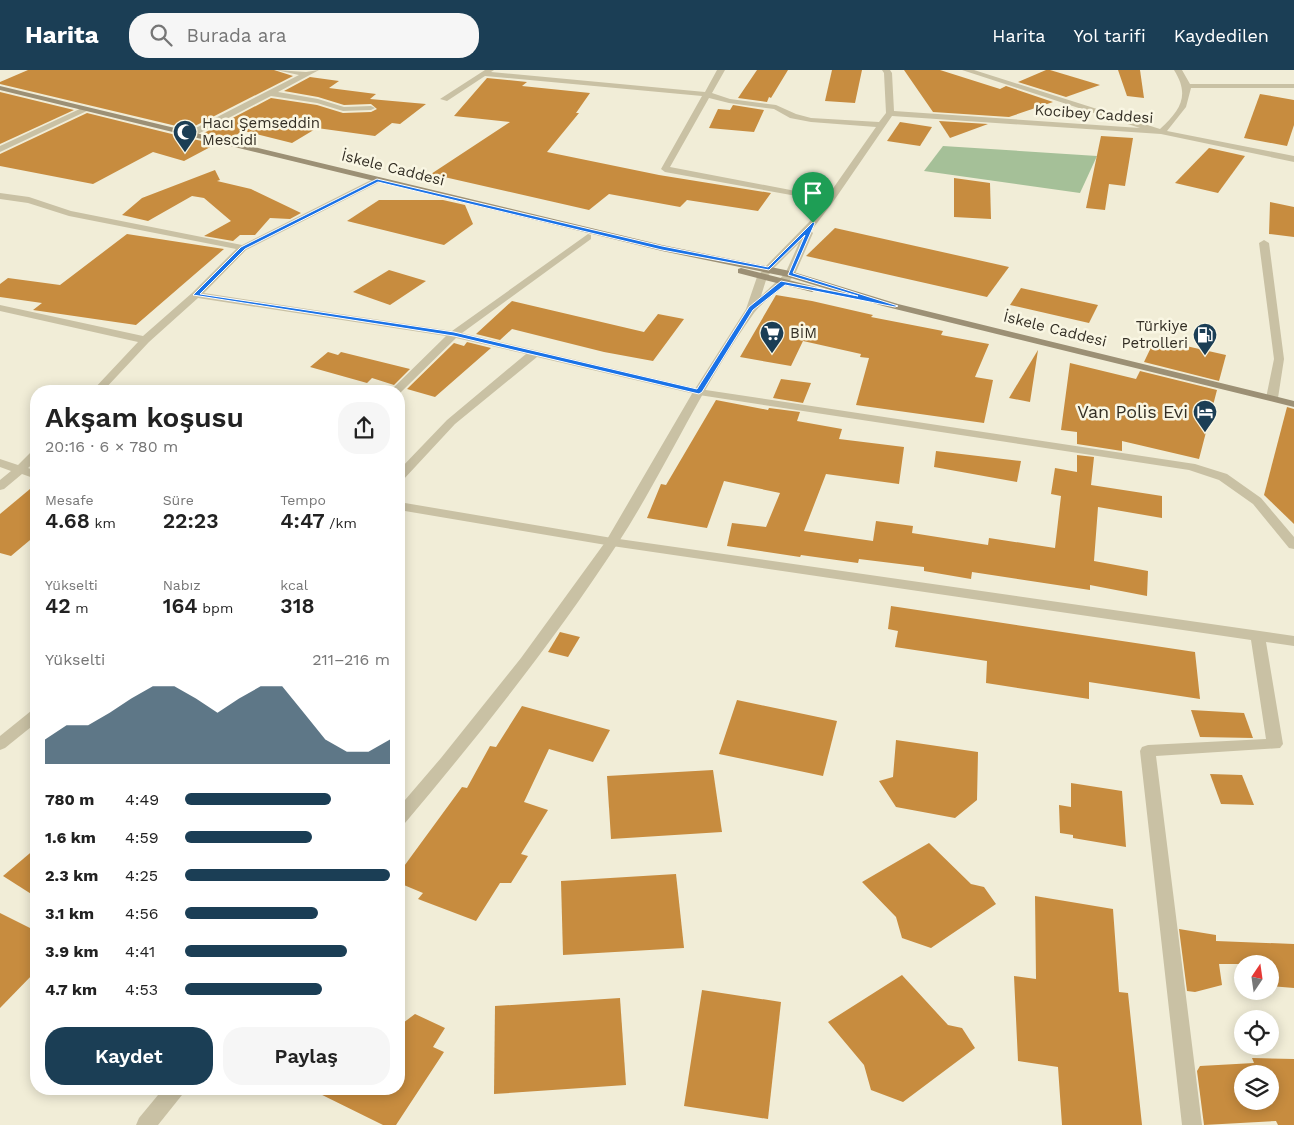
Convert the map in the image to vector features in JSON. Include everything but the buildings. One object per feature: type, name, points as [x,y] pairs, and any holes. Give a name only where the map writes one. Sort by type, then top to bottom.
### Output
[{"type":"main road","name":"İskele Caddesi","points":[[0,88],[662,248],[783,283],[895,306],[1294,404]]},
{"type":"main road","name":"İskele Caddesi","points":[[662,248],[769,268],[895,306]]},
{"type":"street","points":[[280,70],[306,74]]},
{"type":"street","points":[[191,134],[315,70]]},
{"type":"street","points":[[721,70],[665,169],[830,200]]},
{"type":"street","points":[[966,70],[1161,132],[1172,123],[1186,96],[1187,86],[1178,70]]},
{"type":"street","points":[[405,811],[447,762],[526,662],[612,542],[699,392],[751,309],[762,277],[813,223],[890,113],[888,71]]},
{"type":"street","points":[[444,99],[486,72],[706,94],[729,101],[776,107],[793,116],[811,120],[882,125]]},
{"type":"street","points":[[1187,86],[1294,86]]},
{"type":"street","points":[[270,93],[318,101],[343,109],[371,108]]},
{"type":"street","points":[[0,149],[87,109]]},
{"type":"street","points":[[1090,128],[1100,118],[1098,112]]},
{"type":"street","name":"Kocibey Caddesi","points":[[890,113],[1161,132],[1294,159]]},
{"type":"street","points":[[103,385],[145,340],[196,295],[243,248],[377,180]]},
{"type":"street","points":[[0,196],[29,200],[68,212],[243,248]]},
{"type":"street","points":[[751,309],[783,283],[790,274],[813,223]]},
{"type":"street","points":[[402,385],[454,334],[588,237]]},
{"type":"street","points":[[1264,243],[1279,359],[1272,398]]},
{"type":"street","points":[[196,295],[454,334],[699,392],[1191,468],[1223,477],[1257,501],[1294,545]]},
{"type":"street","points":[[0,308],[145,340]]},
{"type":"street","points":[[405,471],[451,422],[536,352]]},
{"type":"street","points":[[0,486],[30,460]]},
{"type":"street","points":[[0,463],[30,473]]},
{"type":"street","points":[[405,507],[612,542],[1294,641]]},
{"type":"street","points":[[1192,1125],[1148,751],[1275,744],[1258,636]]},
{"type":"street","points":[[0,744],[30,720]]},
{"type":"street","points":[[146,1125],[170,1095]]},
{"type":"green space","points":[[943,146],[1097,156],[1080,193],[924,171]]},
{"type":"place","name":"Hacı Şemseddin Mescidi","points":[[185,153]]},
{"type":"place","name":"BİM","points":[[772,354]]},
{"type":"place","name":"Türkiye Petrolleri","points":[[1205,356]]},
{"type":"place","name":"Van Polis Evi","points":[[1205,433]]},
{"type":"route","points":[[377,180],[662,248],[769,268],[813,223],[790,274],[895,306],[783,283],[751,309],[699,392],[454,334],[196,295],[243,248],[377,180]]}]
